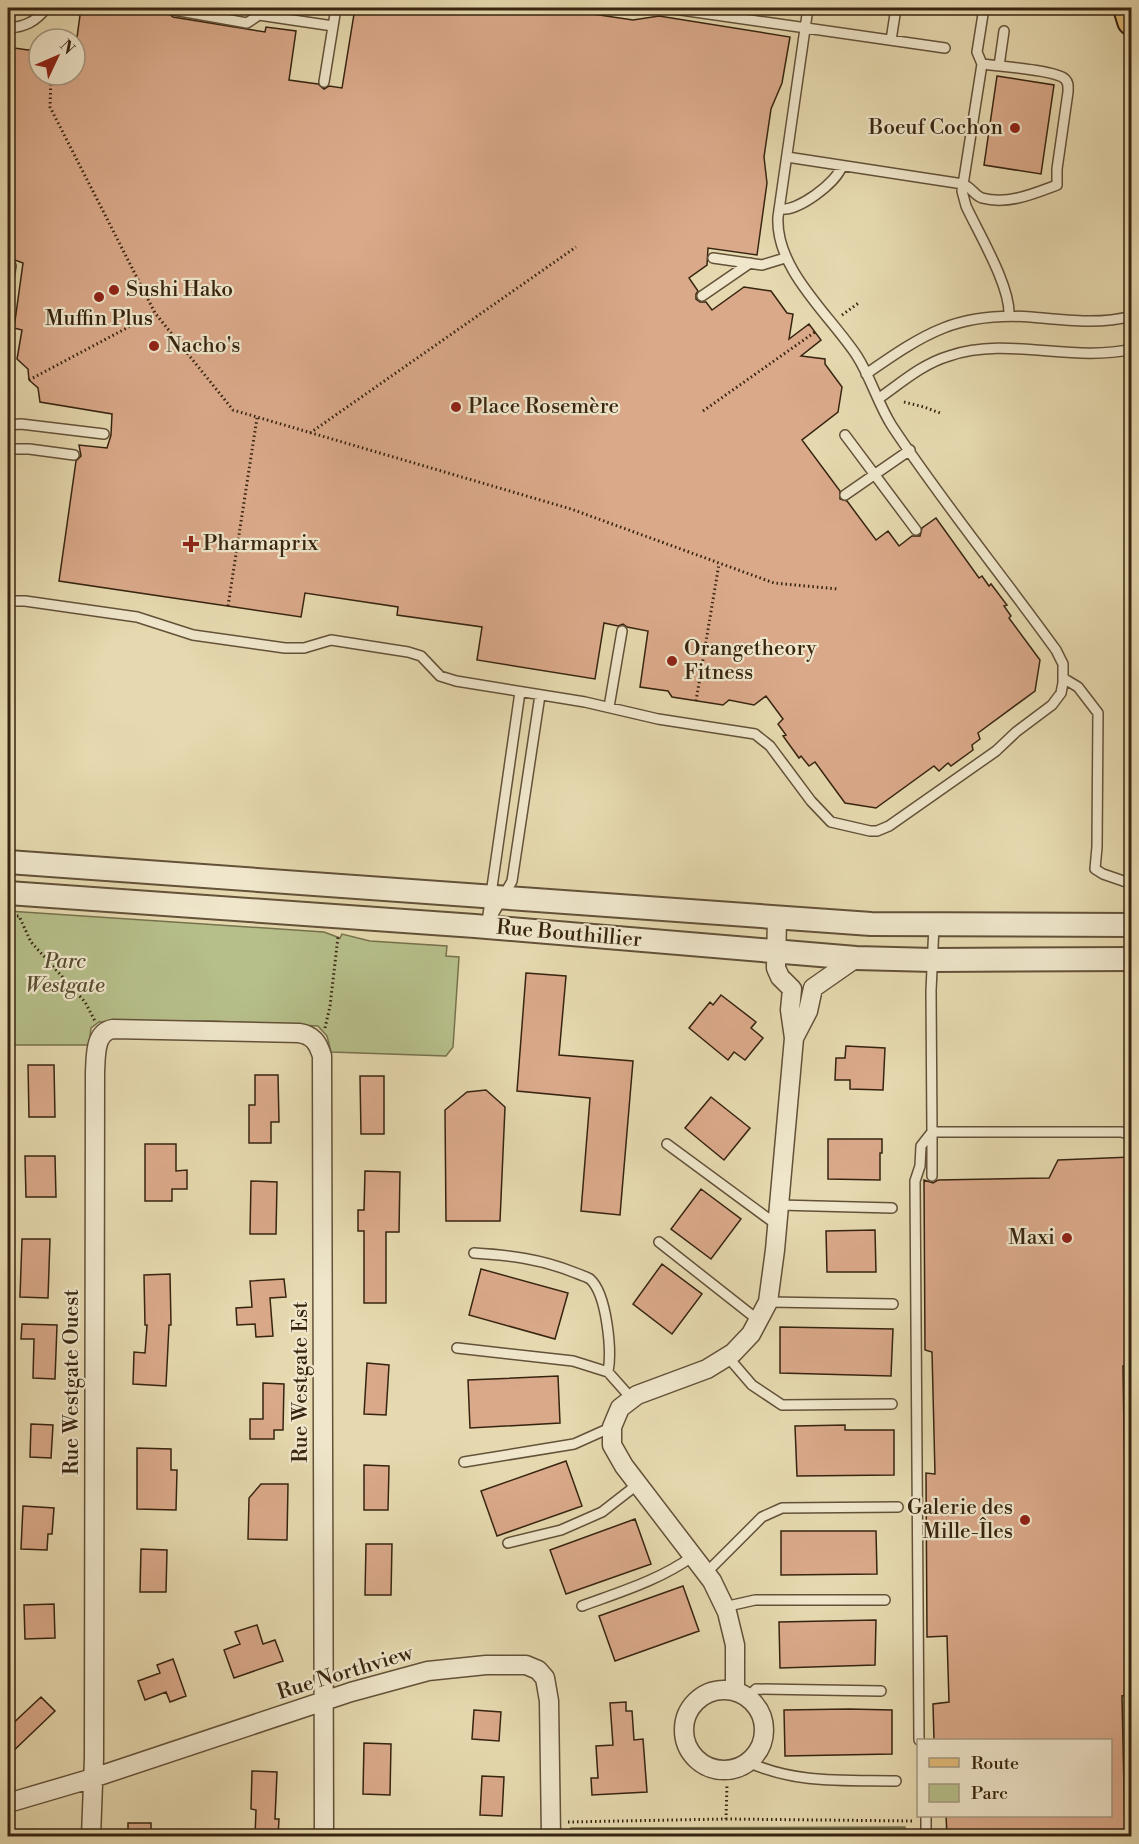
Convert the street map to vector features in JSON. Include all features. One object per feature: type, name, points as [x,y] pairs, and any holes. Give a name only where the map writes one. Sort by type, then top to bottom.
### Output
[{"type":"main road","points":[[1128,8],[1131,21]]},
{"type":"street","name":"Rue Bouthillier","points":[[8,862],[879,924],[1131,925]]},
{"type":"street","name":"Rue Bouthillier","points":[[8,893],[486,927],[856,958],[1131,959]]},
{"type":"street","points":[[742,1694],[735,1645],[724,1607],[706,1573],[624,1466],[612,1445],[612,1427],[620,1408],[632,1399],[656,1387],[707,1369],[733,1353],[751,1334],[768,1302],[794,1038],[790,1010],[792,989],[777,973],[775,952],[777,917]]},
{"type":"street","points":[[794,1038],[807,1011],[813,988],[856,958]]},
{"type":"street","points":[[789,985],[802,983],[813,988]]},
{"type":"street","name":"Rue Westgate Ouest","points":[[91,1836],[96,1051],[102,1034],[110,1030],[207,1030]]},
{"type":"street","name":"Rue Westgate Est","points":[[207,1030],[304,1034],[316,1041],[322,1056],[324,1836]]},
{"type":"street","name":"Rue Northview","points":[[8,1803],[93,1778],[323,1702],[428,1671],[500,1664],[532,1666],[542,1674],[549,1690],[551,1829]]},
{"type":"street","points":[[716,1690],[742,1694],[758,1707],[763,1720],[762,1742],[756,1755],[732,1770],[710,1767],[698,1760],[686,1743],[684,1729],[687,1715],[692,1705],[703,1696],[716,1690]]},
{"type":"lane","points":[[8,28],[27,25],[45,8]]},
{"type":"lane","points":[[324,82],[336,8]]},
{"type":"lane","points":[[667,8],[945,48]]},
{"type":"lane","points":[[8,601],[25,600],[137,617],[194,635],[285,648],[304,648],[331,640],[408,651],[421,656],[440,676],[447,679],[658,719],[755,734],[770,746],[811,801],[831,822],[846,827],[877,831],[889,826],[996,752],[1016,732],[1052,705],[1061,693],[1064,678],[1063,664],[1056,650],[890,423],[858,358],[785,258],[778,238],[779,209],[808,8]]},
{"type":"lane","points":[[891,40],[896,8]]},
{"type":"lane","points":[[984,8],[977,52],[982,64],[962,191],[966,206],[1005,289],[1010,316]]},
{"type":"lane","points":[[174,10],[247,23],[259,15],[333,26]]},
{"type":"lane","points":[[999,66],[1004,31]]},
{"type":"lane","points":[[787,158],[963,184],[982,198],[1007,200],[1057,185],[1057,169],[1068,92],[1067,81],[1064,77],[1050,73],[982,64]]},
{"type":"lane","points":[[779,209],[795,207],[830,184],[842,166]]},
{"type":"lane","points":[[713,258],[766,264],[785,258]]},
{"type":"lane","points":[[702,296],[750,263]]},
{"type":"lane","points":[[8,283],[11,266]]},
{"type":"lane","points":[[866,375],[905,347],[935,330],[964,320],[1010,316],[1092,322],[1113,321],[1131,316]]},
{"type":"lane","points":[[878,399],[930,364],[963,352],[1005,348],[1087,352],[1131,349]]},
{"type":"lane","points":[[8,425],[21,424],[104,434]]},
{"type":"lane","points":[[845,435],[915,530]]},
{"type":"lane","points":[[8,449],[29,449],[74,455]]},
{"type":"lane","points":[[845,495],[910,450]]},
{"type":"lane","points":[[609,708],[622,631]]},
{"type":"lane","points":[[1064,678],[1078,687],[1098,713],[1095,869],[1102,874],[1131,884]]},
{"type":"lane","points":[[486,927],[497,897],[520,692]]},
{"type":"lane","points":[[497,897],[512,881],[540,695]]},
{"type":"lane","points":[[932,1176],[934,925]]},
{"type":"lane","points":[[932,1132],[1121,1132],[1131,1134]]},
{"type":"lane","points":[[919,1739],[915,1181],[920,1166],[921,1146],[932,1132]]},
{"type":"lane","points":[[667,1144],[777,1225]]},
{"type":"lane","points":[[779,1205],[892,1208]]},
{"type":"lane","points":[[659,1242],[758,1320]]},
{"type":"lane","points":[[474,1253],[519,1256],[566,1269],[589,1279],[598,1290],[606,1318],[611,1359],[608,1372]]},
{"type":"lane","points":[[768,1302],[892,1304]]},
{"type":"lane","points":[[457,1348],[573,1361],[608,1372],[632,1399]]},
{"type":"lane","points":[[727,1356],[752,1385],[782,1405],[892,1404]]},
{"type":"lane","points":[[464,1462],[574,1444],[612,1427]]},
{"type":"lane","points":[[508,1543],[561,1530],[592,1517],[638,1484]]},
{"type":"lane","points":[[706,1573],[762,1517],[782,1508],[898,1507]]},
{"type":"lane","points":[[582,1606],[652,1580],[680,1566],[693,1556]]},
{"type":"lane","points":[[724,1607],[755,1600],[885,1600]]},
{"type":"lane","points":[[742,1694],[756,1689],[881,1691]]},
{"type":"lane","points":[[748,1762],[768,1771],[812,1780],[896,1781]]},
{"type":"lane","points":[[926,1818],[926,1836]]},
{"type":"path","points":[[51,87],[50,107],[155,313],[233,410],[571,509],[774,583],[838,589]]},
{"type":"path","points":[[310,433],[576,247]]},
{"type":"path","points":[[839,317],[860,302]]},
{"type":"path","points":[[29,380],[155,313]]},
{"type":"path","points":[[704,411],[815,332]]},
{"type":"path","points":[[904,402],[924,406],[940,413]]},
{"type":"path","points":[[228,606],[257,417]]},
{"type":"path","points":[[696,701],[720,563]]},
{"type":"path","points":[[8,917],[19,916],[31,942],[85,1002],[95,1023]]},
{"type":"path","points":[[325,1028],[330,1006],[338,934]]},
{"type":"path","points":[[726,1819],[727,1784]]},
{"type":"path","points":[[551,1829],[726,1819],[926,1818]]},
{"type":"green space","name":"Parc Westgate","points":[[8,911],[324,932],[340,938],[342,934],[370,941],[447,946],[446,956],[459,957],[453,1047],[446,1056],[331,1052],[327,1036],[318,1026],[212,1021],[99,1022],[91,1028],[89,1045],[8,1045]]},
{"type":"green space","points":[[905,1827],[905,1836],[571,1836],[571,1828]]},
{"type":"building","name":"Place Rosemère","points":[[81,8],[168,8],[168,13],[173,17],[265,32],[266,27],[296,31],[289,80],[318,84],[324,89],[329,86],[342,88],[355,8],[575,8],[586,13],[633,20],[659,16],[790,37],[782,83],[771,109],[764,157],[767,183],[757,255],[708,248],[707,265],[689,278],[698,291],[696,299],[706,302],[712,310],[744,287],[771,291],[787,313],[793,314],[789,339],[809,324],[821,340],[801,356],[825,359],[825,364],[842,387],[838,412],[802,440],[840,491],[840,499],[847,501],[876,540],[888,531],[899,546],[912,536],[920,536],[922,528],[936,518],[979,578],[982,576],[989,586],[991,584],[1007,605],[1004,606],[1011,616],[1009,618],[1040,660],[1035,691],[978,733],[980,739],[972,745],[973,750],[951,766],[948,763],[939,771],[934,766],[876,808],[845,803],[815,762],[809,766],[801,756],[799,758],[783,736],[786,735],[778,724],[783,719],[766,696],[754,705],[729,700],[723,705],[672,697],[668,691],[640,687],[648,631],[627,627],[623,624],[618,626],[604,623],[595,679],[477,660],[482,627],[397,615],[398,607],[305,593],[301,617],[59,581],[76,461],[81,456],[79,445],[107,448],[111,435],[112,414],[40,402],[38,388],[29,380],[28,369],[17,359],[22,330],[14,328],[23,263],[8,260],[8,47],[27,50],[27,87],[87,87],[87,27],[78,27]]},
{"type":"building","points":[[198,8],[238,8],[238,14]]},
{"type":"building","points":[[997,76],[1054,85],[1041,174],[984,165]]},
{"type":"building","points":[[526,973],[566,976],[559,1055],[633,1061],[620,1215],[581,1211],[590,1098],[517,1091]]},
{"type":"building","points":[[721,995],[756,1022],[751,1028],[763,1038],[745,1060],[734,1052],[728,1060],[689,1028],[710,1002],[713,1005]]},
{"type":"building","points":[[846,1046],[885,1048],[883,1090],[850,1089],[850,1080],[835,1080],[836,1058],[845,1058]]},
{"type":"building","points":[[28,1065],[54,1065],[55,1117],[29,1117]]},
{"type":"building","points":[[255,1075],[278,1075],[279,1122],[271,1122],[271,1143],[249,1143],[249,1105],[255,1105]]},
{"type":"building","points":[[360,1076],[384,1076],[384,1134],[361,1134]]},
{"type":"building","points":[[486,1090],[505,1107],[500,1221],[446,1221],[445,1110],[467,1092]]},
{"type":"building","points":[[711,1097],[750,1128],[724,1160],[685,1128]]},
{"type":"building","points":[[828,1139],[882,1139],[880,1180],[828,1179]]},
{"type":"building","points":[[145,1144],[176,1144],[176,1171],[187,1170],[187,1189],[172,1189],[172,1201],[145,1201]]},
{"type":"building","points":[[25,1156],[55,1156],[56,1197],[26,1197]]},
{"type":"building","name":"Galerie des Mille-Îles","points":[[1131,1157],[1128,1352],[1130,1366],[1123,1366],[1128,1695],[1122,1696],[1125,1836],[947,1836],[946,1817],[1112,1817],[1112,1739],[934,1739],[933,1704],[949,1702],[947,1636],[927,1637],[926,1473],[935,1474],[932,1352],[925,1350],[924,1180],[933,1183],[938,1180],[1049,1178],[1058,1160]]},
{"type":"building","points":[[365,1171],[400,1172],[399,1232],[386,1232],[386,1303],[364,1303],[364,1231],[358,1231],[358,1210],[364,1210]]},
{"type":"building","points":[[251,1181],[277,1182],[276,1234],[250,1234]]},
{"type":"building","points":[[701,1189],[741,1219],[711,1259],[671,1229]]},
{"type":"building","points":[[875,1230],[876,1272],[827,1272],[826,1231]]},
{"type":"building","points":[[22,1239],[50,1239],[48,1298],[20,1297]]},
{"type":"building","points":[[662,1264],[702,1294],[672,1334],[633,1304]]},
{"type":"building","points":[[481,1269],[568,1293],[555,1339],[469,1315]]},
{"type":"building","points":[[170,1274],[171,1325],[169,1325],[166,1386],[133,1384],[134,1352],[145,1353],[147,1325],[145,1325],[144,1275]]},
{"type":"building","points":[[284,1279],[286,1297],[270,1298],[273,1336],[256,1337],[255,1324],[237,1325],[236,1308],[252,1307],[250,1281]]},
{"type":"building","points":[[22,1324],[57,1325],[55,1379],[33,1378],[34,1339],[21,1339]]},
{"type":"building","points":[[780,1327],[893,1329],[891,1376],[780,1373]]},
{"type":"building","points":[[367,1363],[389,1365],[386,1415],[364,1414]]},
{"type":"building","points":[[558,1376],[560,1423],[470,1428],[468,1380]]},
{"type":"building","points":[[263,1383],[284,1384],[283,1430],[274,1430],[274,1439],[250,1439],[250,1419],[263,1419]]},
{"type":"building","points":[[31,1424],[53,1425],[51,1458],[30,1457]]},
{"type":"building","points":[[845,1425],[845,1430],[894,1430],[894,1475],[797,1476],[795,1426]]},
{"type":"building","points":[[137,1448],[171,1449],[171,1470],[177,1470],[176,1510],[137,1509]]},
{"type":"building","points":[[566,1461],[582,1506],[497,1536],[481,1491]]},
{"type":"building","points":[[364,1465],[389,1466],[388,1510],[364,1510]]},
{"type":"building","points":[[261,1484],[288,1484],[287,1540],[248,1539],[249,1498]]},
{"type":"building","points":[[23,1506],[54,1508],[52,1534],[48,1534],[47,1550],[21,1549]]},
{"type":"building","points":[[635,1519],[651,1564],[566,1594],[550,1550]]},
{"type":"building","points":[[781,1531],[876,1531],[877,1574],[781,1575]]},
{"type":"building","points":[[366,1544],[392,1544],[391,1595],[365,1595]]},
{"type":"building","points":[[141,1549],[167,1550],[166,1592],[140,1592]]},
{"type":"building","points":[[683,1586],[699,1631],[615,1661],[599,1616]]},
{"type":"building","points":[[54,1604],[55,1638],[25,1639],[24,1605]]},
{"type":"building","points":[[876,1620],[875,1665],[780,1668],[779,1622]]},
{"type":"building","points":[[257,1625],[263,1644],[275,1640],[283,1661],[234,1678],[224,1650],[240,1644],[235,1632]]},
{"type":"building","points":[[173,1659],[186,1696],[170,1702],[166,1692],[145,1700],[138,1681],[160,1673],[157,1665]]},
{"type":"building","points":[[41,1697],[55,1711],[8,1756],[8,1728]]},
{"type":"building","points":[[626,1702],[626,1711],[632,1711],[634,1740],[643,1739],[647,1792],[592,1795],[591,1778],[598,1778],[596,1746],[613,1745],[610,1703]]},
{"type":"building","points":[[474,1710],[501,1712],[499,1741],[472,1739]]},
{"type":"building","points":[[784,1710],[892,1710],[892,1754],[785,1756]]},
{"type":"building","points":[[364,1743],[391,1744],[390,1795],[363,1794]]},
{"type":"building","points":[[252,1771],[277,1772],[275,1819],[279,1819],[278,1836],[255,1836],[256,1810],[251,1809]]},
{"type":"building","points":[[482,1776],[504,1777],[502,1816],[480,1815]]},
{"type":"building","points":[[128,1823],[151,1823],[151,1836],[128,1836]]},
{"type":"place","name":"Boeuf Cochon","points":[[1015,128]]},
{"type":"place","name":"Sushi Hako","points":[[114,290]]},
{"type":"place","name":"Muffin Plus","points":[[99,297]]},
{"type":"place","name":"Nacho's","points":[[154,346]]},
{"type":"place","name":"Place Rosemère","points":[[456,407]]},
{"type":"place","name":"Pharmaprix","points":[[191,544]]},
{"type":"place","name":"Orangetheory Fitness","points":[[672,661]]},
{"type":"place","name":"Maxi","points":[[1067,1238]]},
{"type":"place","name":"Galerie des Mille-Îles","points":[[1025,1520]]}]
